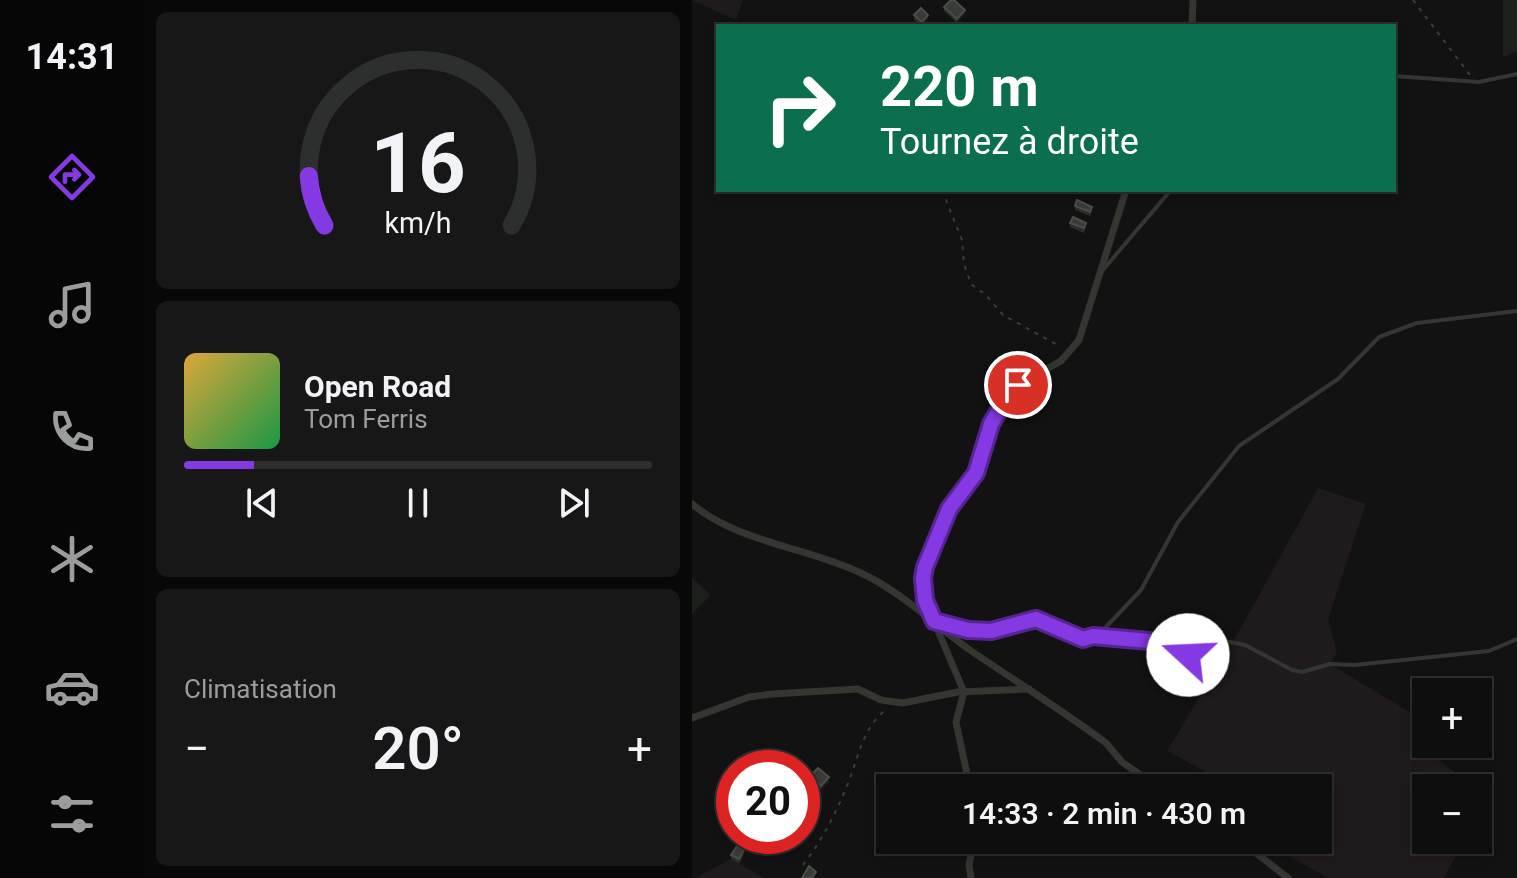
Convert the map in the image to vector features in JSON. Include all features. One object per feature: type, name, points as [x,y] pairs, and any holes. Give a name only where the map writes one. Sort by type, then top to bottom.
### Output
[{"type":"street","points":[[1192,24],[1193,0]]},
{"type":"street","points":[[967,774],[956,722],[964,692],[925,600],[925,567],[949,509],[976,473],[991,424],[1008,395],[1018,385],[1051,368],[1079,340],[1125,192]]},
{"type":"street","points":[[692,504],[708,516],[766,540],[862,573],[902,597],[968,649],[1106,743],[1122,762],[1139,774]]},
{"type":"street","points":[[692,718],[749,697],[787,693],[858,689],[894,703],[914,703],[964,692],[1029,689]]},
{"type":"street","points":[[971,878],[972,854]]},
{"type":"street","points":[[1257,854],[1288,878]]},
{"type":"lane","points":[[1396,76],[1479,82],[1517,74]]},
{"type":"lane","points":[[1100,274],[1169,192]]},
{"type":"lane","points":[[934,621],[968,630],[991,631],[1036,619],[1083,639],[1093,636],[1105,628],[1141,590],[1178,522],[1239,446],[1338,379],[1379,337],[1417,323],[1517,311]]},
{"type":"lane","points":[[1093,636],[1149,641],[1188,655],[1225,641],[1245,645],[1292,670],[1302,672],[1330,664],[1355,665],[1489,651],[1517,639]]},
{"type":"path","points":[[1413,0],[1441,33],[1469,74],[1479,82]]},
{"type":"path","points":[[943,192],[962,240],[964,264],[971,284],[986,295],[1003,315],[1069,351]]},
{"type":"path","points":[[803,865],[822,840],[849,783],[867,730],[894,703]]},
{"type":"shaded area","points":[[692,0],[743,0],[736,20]]},
{"type":"shaded area","points":[[1503,0],[1517,0],[1517,51],[1503,57]]},
{"type":"shaded area","points":[[1318,488],[1366,504],[1328,619],[1337,652],[1330,664],[1412,714],[1412,758],[1435,758],[1458,774],[1412,774],[1412,854],[1457,854],[1444,878],[1328,878],[1285,854],[1332,854],[1332,774],[1210,774],[1167,751],[1243,624]]},
{"type":"shaded area","points":[[692,578],[711,595],[692,614]]},
{"type":"shaded area","points":[[731,859],[764,878],[695,878]]},
{"type":"building","points":[[951,0],[965,10],[957,19],[944,7]]},
{"type":"building","points":[[921,8],[928,15],[922,22],[914,15]]},
{"type":"building","points":[[1077,200],[1092,207],[1090,212],[1075,206]]},
{"type":"building","points":[[1073,217],[1086,223],[1084,228],[1070,223]]},
{"type":"building","points":[[820,770],[829,777],[820,785]]},
{"type":"building","points":[[809,866],[816,872],[812,878],[802,878]]},
{"type":"route","points":[[1018,385],[1008,395],[991,424],[976,473],[949,509],[925,567],[925,600],[934,621],[968,630],[991,631],[1036,619],[1083,639],[1093,636],[1149,641],[1188,655]]}]
